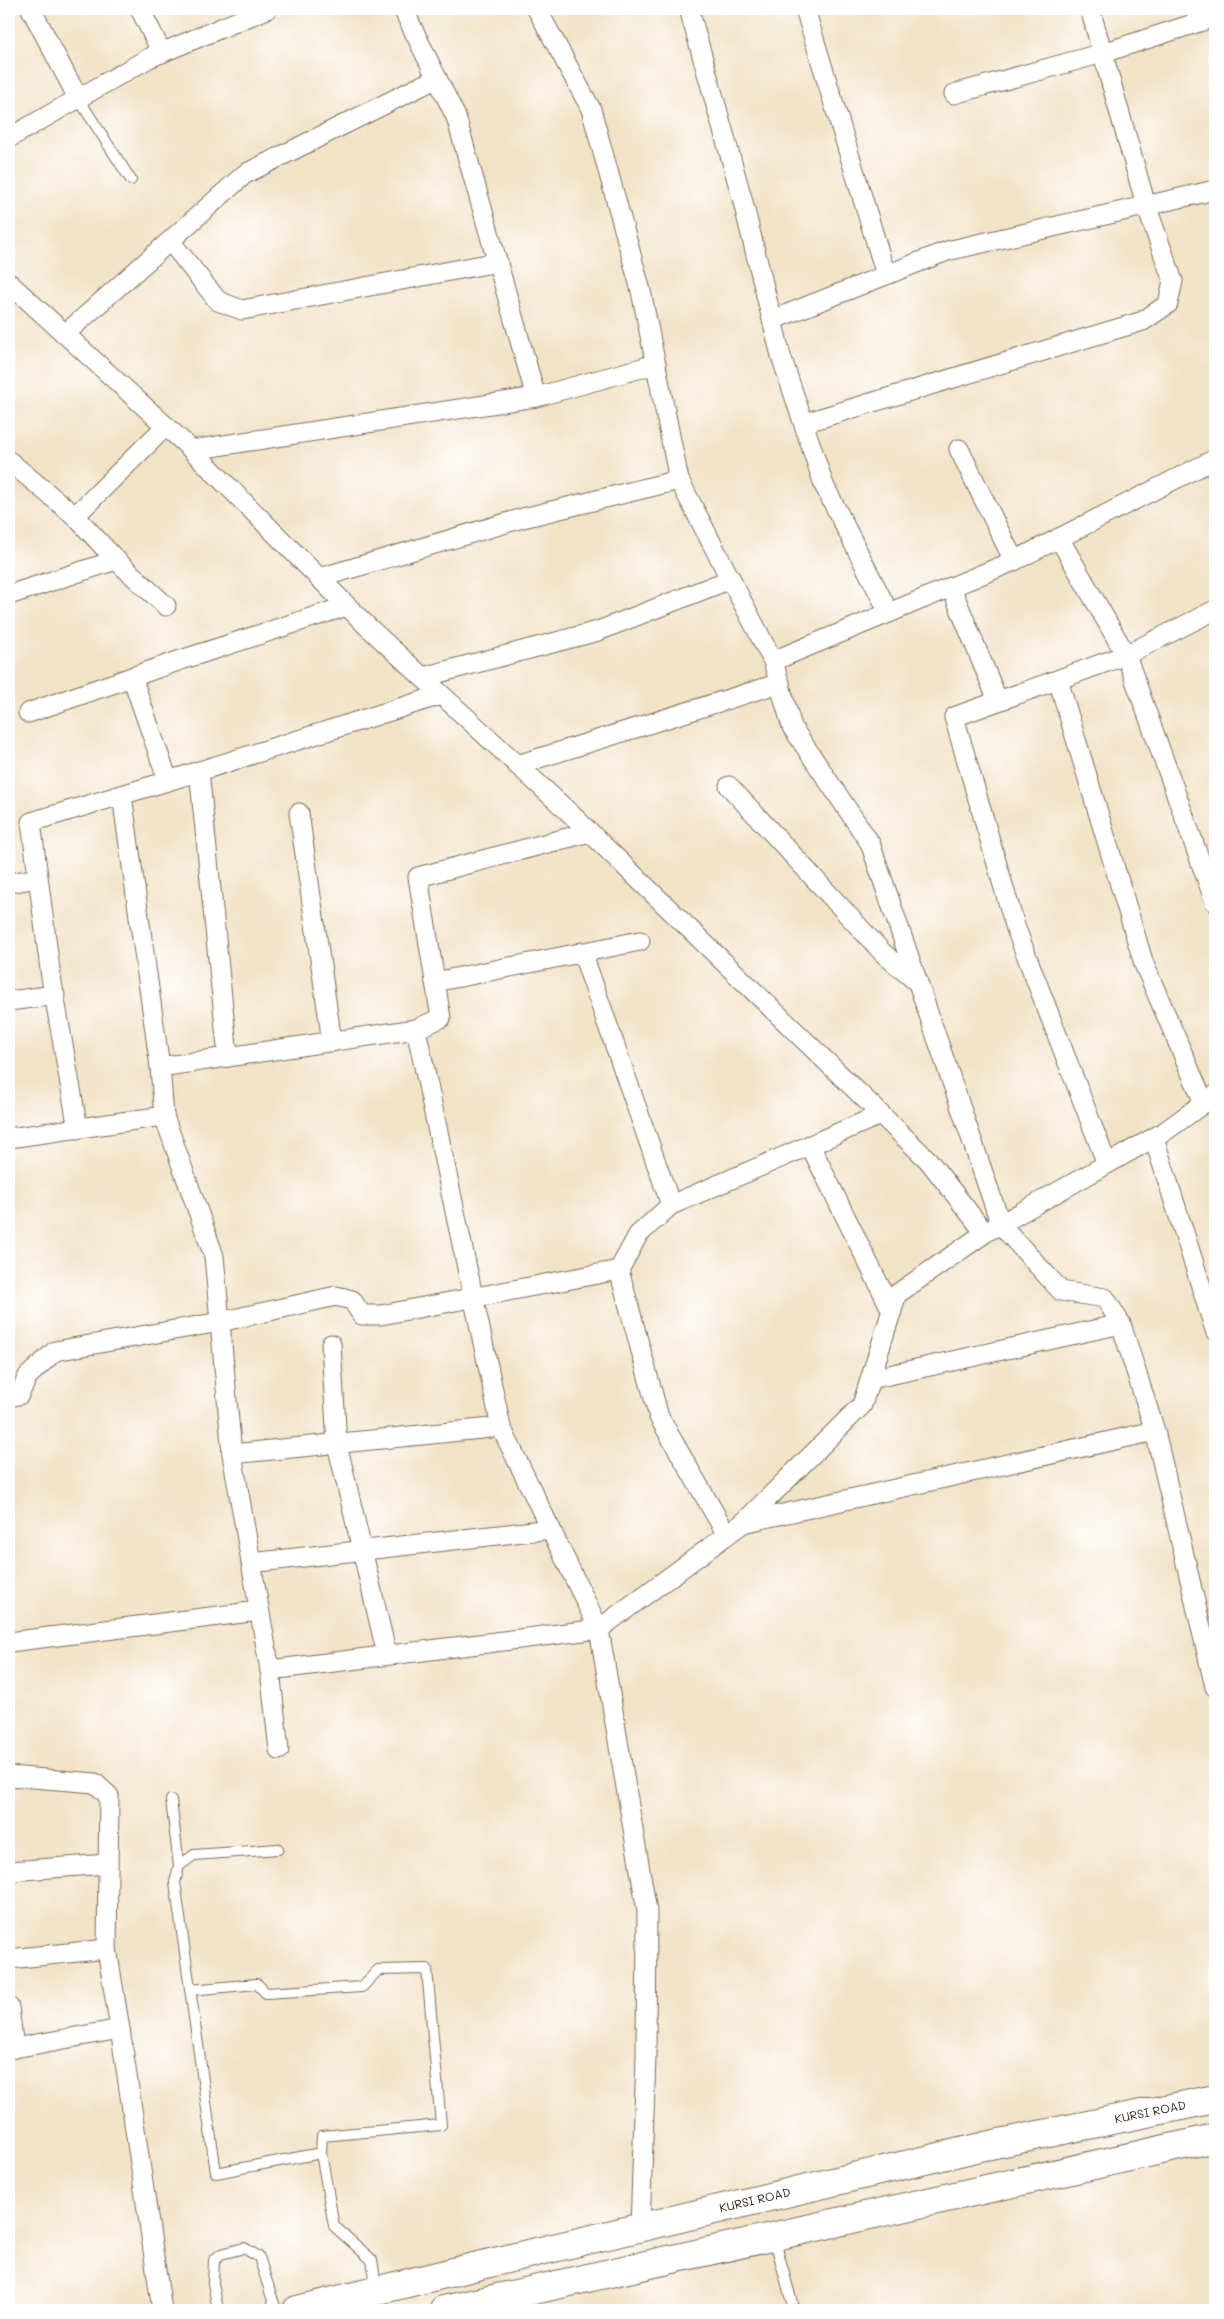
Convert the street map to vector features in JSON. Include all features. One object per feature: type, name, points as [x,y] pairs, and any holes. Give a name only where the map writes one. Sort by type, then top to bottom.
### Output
[{"type":"main road","name":"KURSI ROAD","points":[[298,2310],[986,2146],[1215,2099]]},
{"type":"main road","points":[[444,2310],[1206,2140],[1187,2105]]},
{"type":"main road","points":[[763,2199],[774,2236]]},
{"type":"street","points":[[31,9],[78,98]]},
{"type":"street","points":[[140,9],[162,53]]},
{"type":"street","points":[[9,138],[162,53],[267,9]]},
{"type":"street","points":[[403,9],[456,118],[536,397]]},
{"type":"street","points":[[537,9],[591,109],[641,290],[679,480],[773,661],[792,727],[870,843],[919,984],[993,1229]]},
{"type":"street","points":[[689,9],[739,189],[781,356],[824,485],[889,613]]},
{"type":"street","points":[[805,9],[886,275]]},
{"type":"street","points":[[804,423],[1143,321],[1168,304],[1173,282],[1146,205],[1090,9]]},
{"type":"street","points":[[954,94],[1103,53],[1215,17]]},
{"type":"street","points":[[64,334],[245,174],[437,78]]},
{"type":"street","points":[[772,320],[947,251],[1215,190]]},
{"type":"street","points":[[170,241],[218,301],[242,310],[498,262]]},
{"type":"street","points":[[9,283],[192,450],[347,606],[590,832],[928,1160],[993,1229],[1061,1291],[1105,1298],[1121,1324],[1155,1431],[1215,1687]]},
{"type":"street","points":[[192,450],[536,397],[656,364]]},
{"type":"street","points":[[75,516],[166,426]]},
{"type":"street","points":[[959,449],[1014,561]]},
{"type":"street","points":[[773,661],[1014,561],[1215,459]]},
{"type":"street","points":[[9,461],[75,516],[116,560],[166,606]]},
{"type":"street","points":[[319,578],[522,518],[679,480]]},
{"type":"street","points":[[1059,538],[1126,655],[1215,902]]},
{"type":"street","points":[[10,589],[116,560]]},
{"type":"street","points":[[423,678],[598,630],[731,579]]},
{"type":"street","points":[[950,587],[998,701]]},
{"type":"street","points":[[28,713],[347,606]]},
{"type":"street","points":[[1107,1164],[1015,926],[954,717],[1126,655],[1215,610]]},
{"type":"street","points":[[132,677],[168,781]]},
{"type":"street","points":[[270,1670],[599,1629],[743,1523],[862,1406],[897,1294],[993,1229],[1154,1138],[1210,1099],[1144,964],[1058,680]]},
{"type":"street","points":[[518,765],[780,683]]},
{"type":"street","points":[[78,1129],[54,995],[30,822],[168,781],[441,695]]},
{"type":"street","points":[[199,771],[228,1057]]},
{"type":"street","points":[[729,786],[883,953],[919,984]]},
{"type":"street","points":[[122,795],[160,1067],[164,1116],[214,1256],[232,1454],[270,1670],[279,1750]]},
{"type":"street","points":[[299,813],[332,1042]]},
{"type":"street","points":[[160,1067],[416,1029],[441,1018],[418,877],[590,832]]},
{"type":"street","points":[[9,883],[38,878]]},
{"type":"street","points":[[435,982],[640,941]]},
{"type":"street","points":[[582,952],[671,1205]]},
{"type":"street","points":[[9,1001],[54,995]]},
{"type":"street","points":[[416,1029],[475,1298],[501,1427],[599,1629],[648,1911],[646,2057],[640,2228]]},
{"type":"street","points":[[727,1536],[659,1417],[619,1270],[638,1235],[671,1205],[880,1114]]},
{"type":"street","points":[[9,1138],[164,1116]]},
{"type":"street","points":[[1154,1138],[1215,1330]]},
{"type":"street","points":[[810,1145],[892,1311]]},
{"type":"street","points":[[9,1397],[19,1395],[28,1376],[55,1350],[220,1322],[336,1296],[352,1300],[362,1315],[381,1315],[619,1270]]},
{"type":"street","points":[[871,1379],[1121,1324]]},
{"type":"street","points":[[331,1344],[337,1444],[387,1655]]},
{"type":"street","points":[[232,1454],[501,1427]]},
{"type":"street","points":[[743,1523],[1155,1431]]},
{"type":"street","points":[[251,1563],[551,1529]]},
{"type":"street","points":[[9,1642],[259,1611]]},
{"type":"street","points":[[9,1776],[95,1783],[109,1796],[107,1949],[162,2310]]},
{"type":"street","points":[[9,1871],[108,1864]]},
{"type":"street","points":[[9,1959],[107,1949]]},
{"type":"street","points":[[9,2007],[11,2048],[120,2029]]},
{"type":"lane","points":[[78,98],[131,180]]},
{"type":"lane","points":[[171,1800],[179,1866],[175,1882],[216,2173],[321,2153]]},
{"type":"lane","points":[[179,1866],[194,1855],[278,1849]]},
{"type":"lane","points":[[190,1990],[257,1984],[266,1992],[362,1987],[378,1970],[427,1970],[441,2125],[322,2136],[321,2153],[334,2226],[372,2260],[377,2290]]},
{"type":"lane","points":[[774,2236],[794,2310]]},
{"type":"lane","points":[[218,2310],[213,2283],[214,2260],[221,2254],[244,2248],[259,2257],[276,2310]]}]
